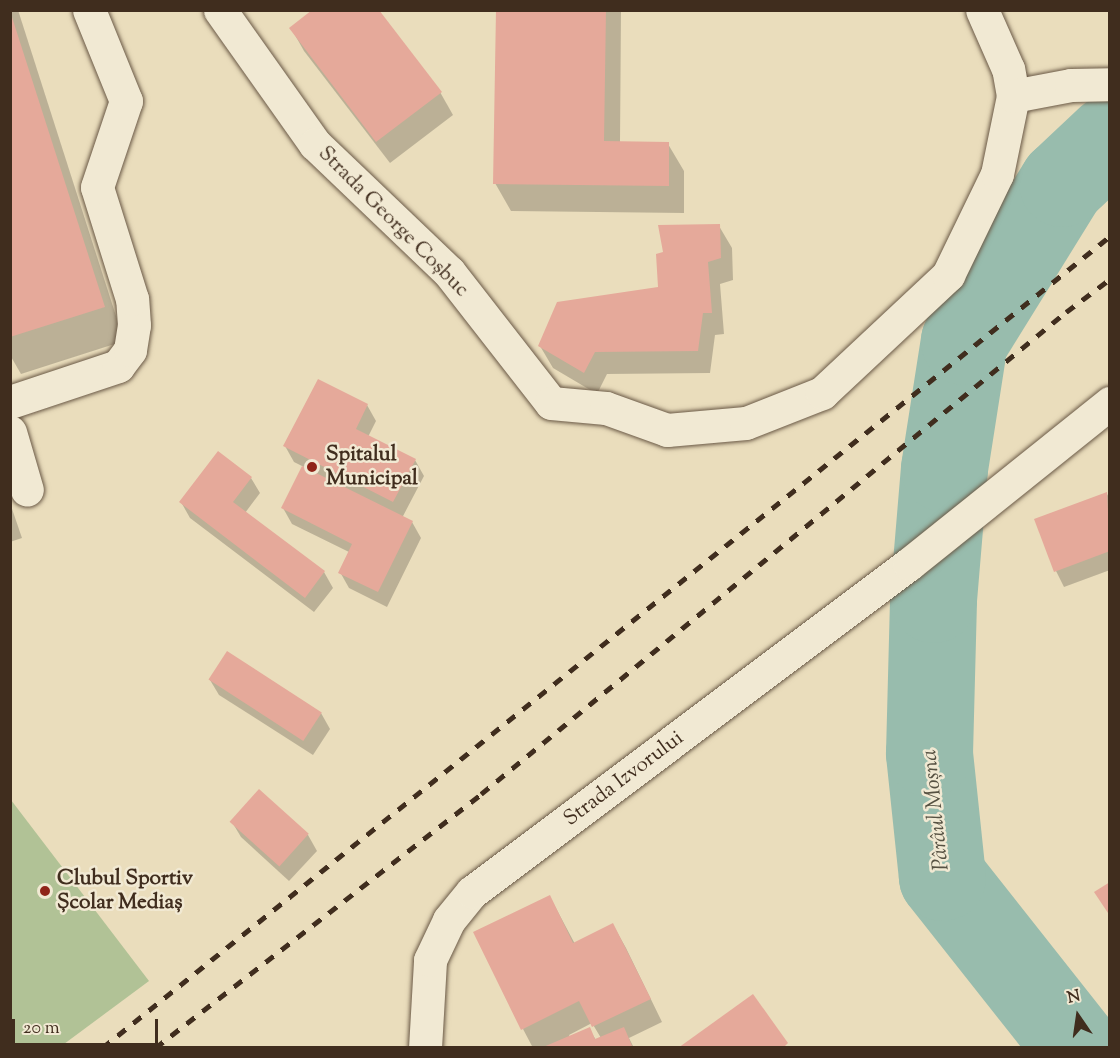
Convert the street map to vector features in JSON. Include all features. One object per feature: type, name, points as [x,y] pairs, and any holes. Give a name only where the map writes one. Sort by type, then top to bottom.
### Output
[{"type":"street","points":[[10,402],[118,366],[130,350],[134,326],[132,299],[97,187],[126,101],[89,10]]},
{"type":"street","name":"Strada George Coșbuc","points":[[220,10],[315,144],[449,272],[551,403],[606,408],[667,430],[746,423],[822,393],[948,275],[997,174],[1013,96]]},
{"type":"street","points":[[982,10],[1008,69],[1013,96],[1071,85],[1110,84]]},
{"type":"street","name":"Strada Izvorului","points":[[425,1047],[430,960],[449,920],[472,892],[909,564],[991,495],[1110,403]]},
{"type":"street","points":[[10,432],[27,490]]},
{"type":"green space","name":"Clubul Sportiv Școlar Mediaș","points":[[11,800],[149,981],[60,1047],[11,1047]]},
{"type":"building","points":[[312,10],[379,10],[442,92],[376,142],[289,28]]},
{"type":"building","points":[[496,10],[606,10],[604,141],[669,142],[669,186],[493,184]]},
{"type":"building","points":[[10,11],[105,307],[10,337]]},
{"type":"building","points":[[720,224],[721,258],[708,262],[712,313],[703,313],[698,351],[595,352],[584,373],[538,346],[557,302],[658,287],[656,254],[663,252],[658,225]]},
{"type":"building","points":[[318,379],[368,404],[356,429],[416,459],[393,502],[283,446]]},
{"type":"building","points":[[218,451],[252,477],[233,502],[325,571],[305,598],[179,502]]},
{"type":"building","points":[[302,466],[413,521],[378,592],[338,573],[352,544],[281,508]]},
{"type":"building","points":[[1107,492],[1110,551],[1054,572],[1034,519]]},
{"type":"building","points":[[227,651],[322,713],[303,741],[208,680]]},
{"type":"building","points":[[259,789],[309,834],[279,867],[230,822]]},
{"type":"building","points":[[1110,882],[1110,916],[1094,892]]},
{"type":"building","points":[[550,895],[573,943],[613,923],[651,999],[592,1027],[579,1001],[521,1030],[473,932]]},
{"type":"building","points":[[753,994],[788,1043],[783,1048],[678,1048]]},
{"type":"building","points":[[590,1027],[595,1039],[624,1027],[633,1048],[541,1048]]},
{"type":"waterway","name":"Pârâul Moșna","points":[[1077,1048],[942,877],[929,753],[933,599],[944,468],[964,341],[1062,183],[1110,138]]},
{"type":"railway","points":[[102,1048],[1110,236]]},
{"type":"railway","points":[[155,1048],[481,794],[1066,312],[1110,279]]},
{"type":"place","name":"Spitalul Municipal","points":[[312,467]]},
{"type":"place","name":"Clubul Sportiv Școlar Mediaș","points":[[45,891]]}]
